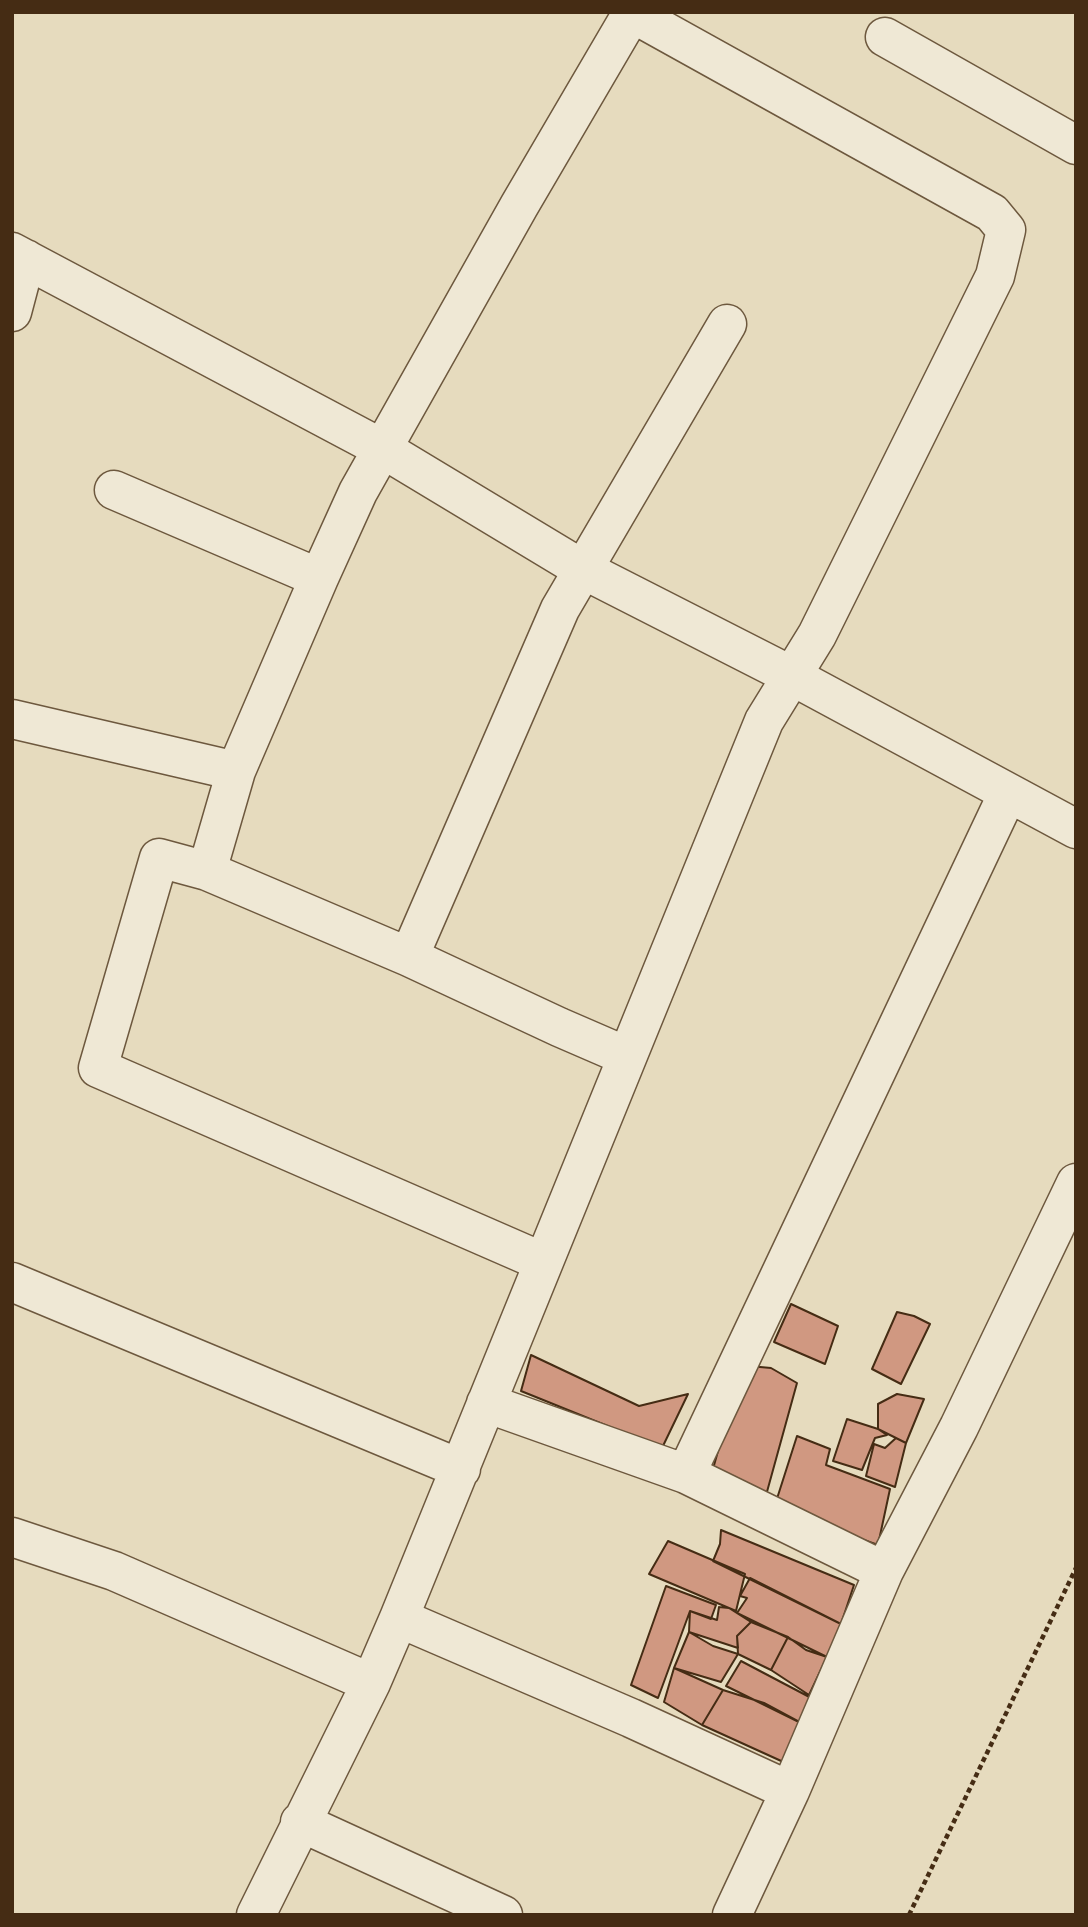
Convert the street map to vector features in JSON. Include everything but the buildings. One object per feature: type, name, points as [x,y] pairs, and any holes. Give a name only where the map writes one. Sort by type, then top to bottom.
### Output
[{"type":"street","points":[[207,871],[236,771],[318,578],[358,492],[631,13],[992,213],[1006,230],[995,276],[817,635],[764,721],[399,1618],[371,1683],[256,1915]]},
{"type":"street","points":[[885,37],[1076,145]]},
{"type":"street","points":[[12,312],[19,256],[383,449],[582,569],[792,676],[1076,829]]},
{"type":"street","points":[[409,957],[560,610],[727,324]]},
{"type":"street","points":[[114,489],[318,578]]},
{"type":"street","points":[[12,719],[236,771]]},
{"type":"street","points":[[686,1474],[1008,793]]},
{"type":"street","points":[[543,1262],[98,1068],[159,858],[207,871],[409,957],[626,1056]]},
{"type":"street","points":[[732,1915],[790,1791],[884,1570],[959,1427],[1076,1184]]},
{"type":"street","points":[[12,1282],[461,1469]]},
{"type":"street","points":[[486,1403],[686,1474],[884,1570]]},
{"type":"street","points":[[12,1537],[114,1571],[371,1683]]},
{"type":"street","points":[[399,1618],[631,1718],[790,1791]]},
{"type":"street","points":[[300,1822],[503,1915]]},
{"type":"path","points":[[909,1915],[1076,1568]]}]
